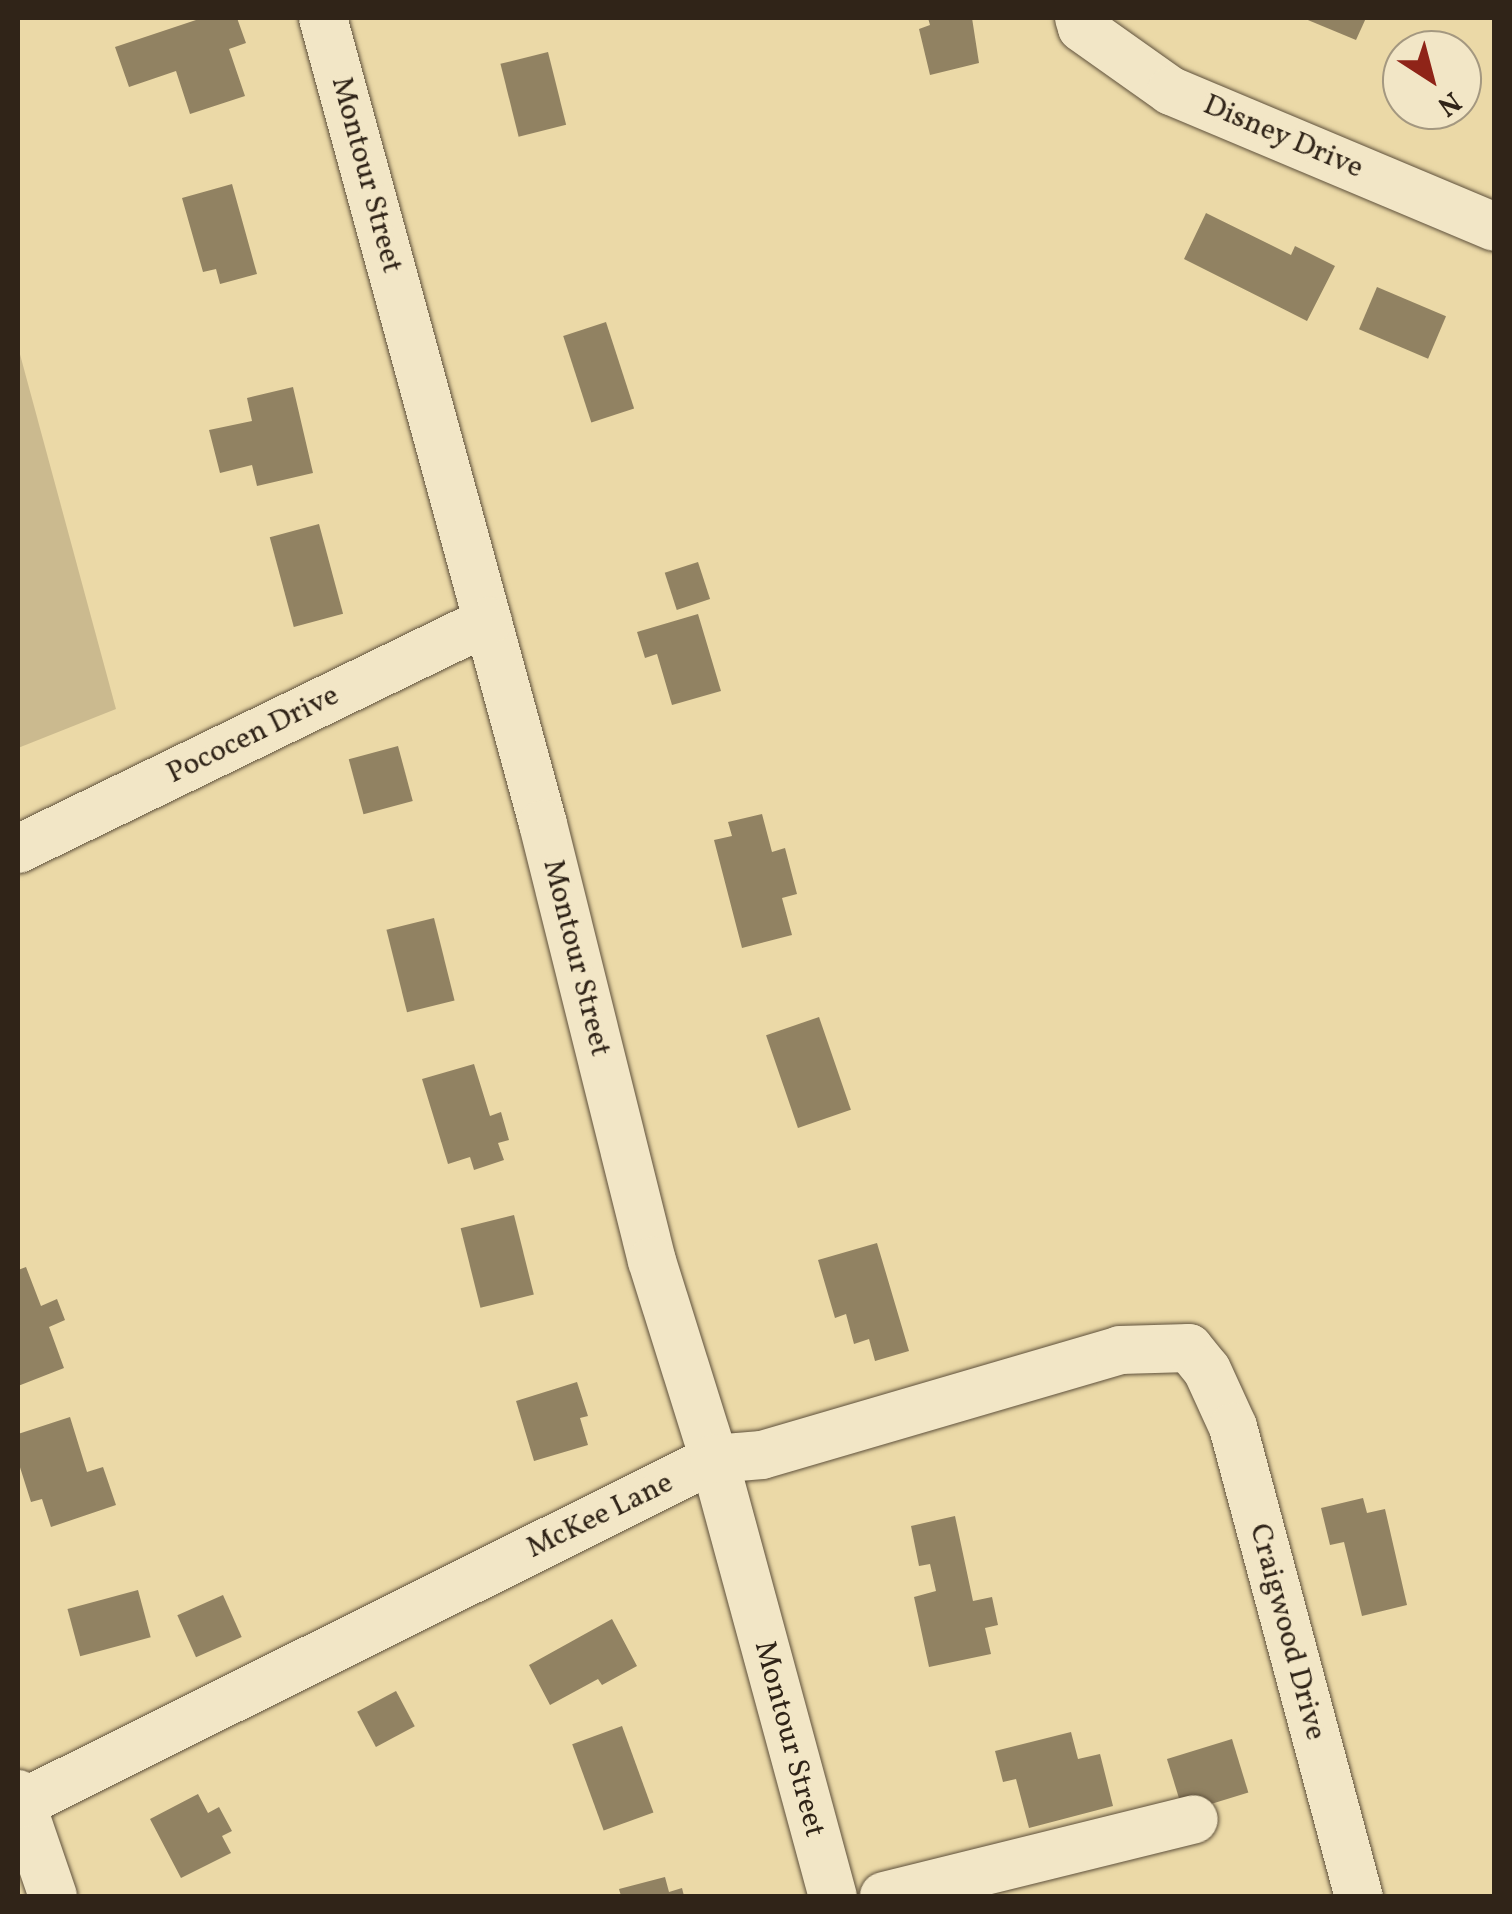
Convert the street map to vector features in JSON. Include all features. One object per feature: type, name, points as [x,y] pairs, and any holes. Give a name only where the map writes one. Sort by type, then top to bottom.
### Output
[{"type":"street","name":"Montour Street","points":[[323,18],[488,621],[652,1262],[714,1459],[833,1896]]},
{"type":"street","name":"Disney Drive","points":[[1080,23],[1171,90],[1494,227]]},
{"type":"street","name":"Pococen Drive","points":[[18,848],[488,621]]},
{"type":"street","name":"McKee Lane","points":[[19,1799],[714,1459],[762,1454],[1120,1350],[1189,1348],[1207,1370]]},
{"type":"street","name":"Craigwood Drive","points":[[1207,1370],[1232,1427],[1358,1896]]},
{"type":"street","points":[[19,1799],[53,1896]]},
{"type":"street","points":[[884,1896],[1194,1818]]},
{"type":"shaded area","points":[[18,347],[116,709],[18,748]]},
{"type":"building","points":[[202,18],[237,18],[246,43],[229,49],[245,96],[190,114],[176,71],[129,87],[115,47]]},
{"type":"building","points":[[928,18],[972,18],[979,63],[930,75],[919,29],[930,25]]},
{"type":"building","points":[[1303,18],[1366,18],[1356,40]]},
{"type":"building","points":[[548,52],[566,125],[519,137],[500,64]]},
{"type":"building","points":[[232,184],[257,274],[220,284],[216,269],[203,272],[182,198]]},
{"type":"building","points":[[1206,213],[1291,255],[1295,246],[1335,266],[1307,321],[1184,259]]},
{"type":"building","points":[[1377,287],[1446,316],[1428,359],[1359,329]]},
{"type":"building","points":[[606,322],[634,409],[591,422],[563,336]]},
{"type":"building","points":[[293,387],[313,473],[257,486],[252,465],[220,473],[209,430],[252,421],[247,398]]},
{"type":"building","points":[[319,524],[343,614],[294,627],[270,537]]},
{"type":"building","points":[[698,562],[710,599],[677,610],[665,573]]},
{"type":"building","points":[[698,614],[721,691],[672,705],[657,654],[645,658],[637,632]]},
{"type":"building","points":[[398,746],[413,801],[363,814],[349,759]]},
{"type":"building","points":[[762,814],[772,852],[785,848],[797,894],[782,898],[792,935],[742,948],[714,840],[732,836],[728,822]]},
{"type":"building","points":[[434,918],[455,1000],[407,1012],[386,930]]},
{"type":"building","points":[[819,1017],[851,1110],[798,1128],[766,1035]]},
{"type":"building","points":[[474,1064],[490,1116],[501,1112],[509,1140],[498,1143],[504,1160],[474,1170],[470,1157],[448,1164],[422,1079]]},
{"type":"building","points":[[514,1215],[534,1295],[480,1308],[461,1228]]},
{"type":"building","points":[[877,1243],[909,1351],[875,1361],[869,1339],[854,1344],[846,1314],[835,1318],[818,1260]]},
{"type":"building","points":[[26,1267],[41,1306],[57,1299],[65,1320],[49,1327],[64,1368],[18,1386],[18,1270]]},
{"type":"building","points":[[577,1382],[588,1416],[580,1418],[588,1445],[534,1461],[516,1401]]},
{"type":"building","points":[[70,1417],[87,1472],[103,1467],[116,1505],[51,1527],[42,1499],[31,1502],[18,1461],[18,1434]]},
{"type":"building","points":[[1363,1498],[1367,1513],[1385,1509],[1407,1605],[1362,1616],[1344,1542],[1330,1545],[1321,1508]]},
{"type":"building","points":[[955,1516],[973,1601],[992,1597],[998,1625],[985,1628],[991,1654],[929,1667],[914,1597],[936,1591],[930,1564],[919,1566],[911,1526]]},
{"type":"building","points":[[138,1590],[151,1637],[80,1656],[67,1609]]},
{"type":"building","points":[[223,1595],[242,1637],[196,1657],[177,1615]]},
{"type":"building","points":[[612,1619],[637,1666],[602,1685],[598,1679],[550,1705],[529,1665]]},
{"type":"building","points":[[396,1691],[415,1726],[376,1747],[357,1712]]},
{"type":"building","points":[[622,1726],[653,1812],[604,1831],[572,1744]]},
{"type":"building","points":[[1071,1732],[1078,1759],[1100,1754],[1113,1806],[1029,1828],[1016,1779],[1003,1782],[995,1751]]},
{"type":"building","points":[[1232,1739],[1248,1793],[1183,1812],[1167,1759]]},
{"type":"building","points":[[198,1794],[208,1813],[219,1807],[232,1831],[222,1836],[231,1853],[181,1878],[150,1819]]},
{"type":"building","points":[[665,1877],[669,1892],[682,1888],[684,1896],[621,1896],[619,1889]]}]
